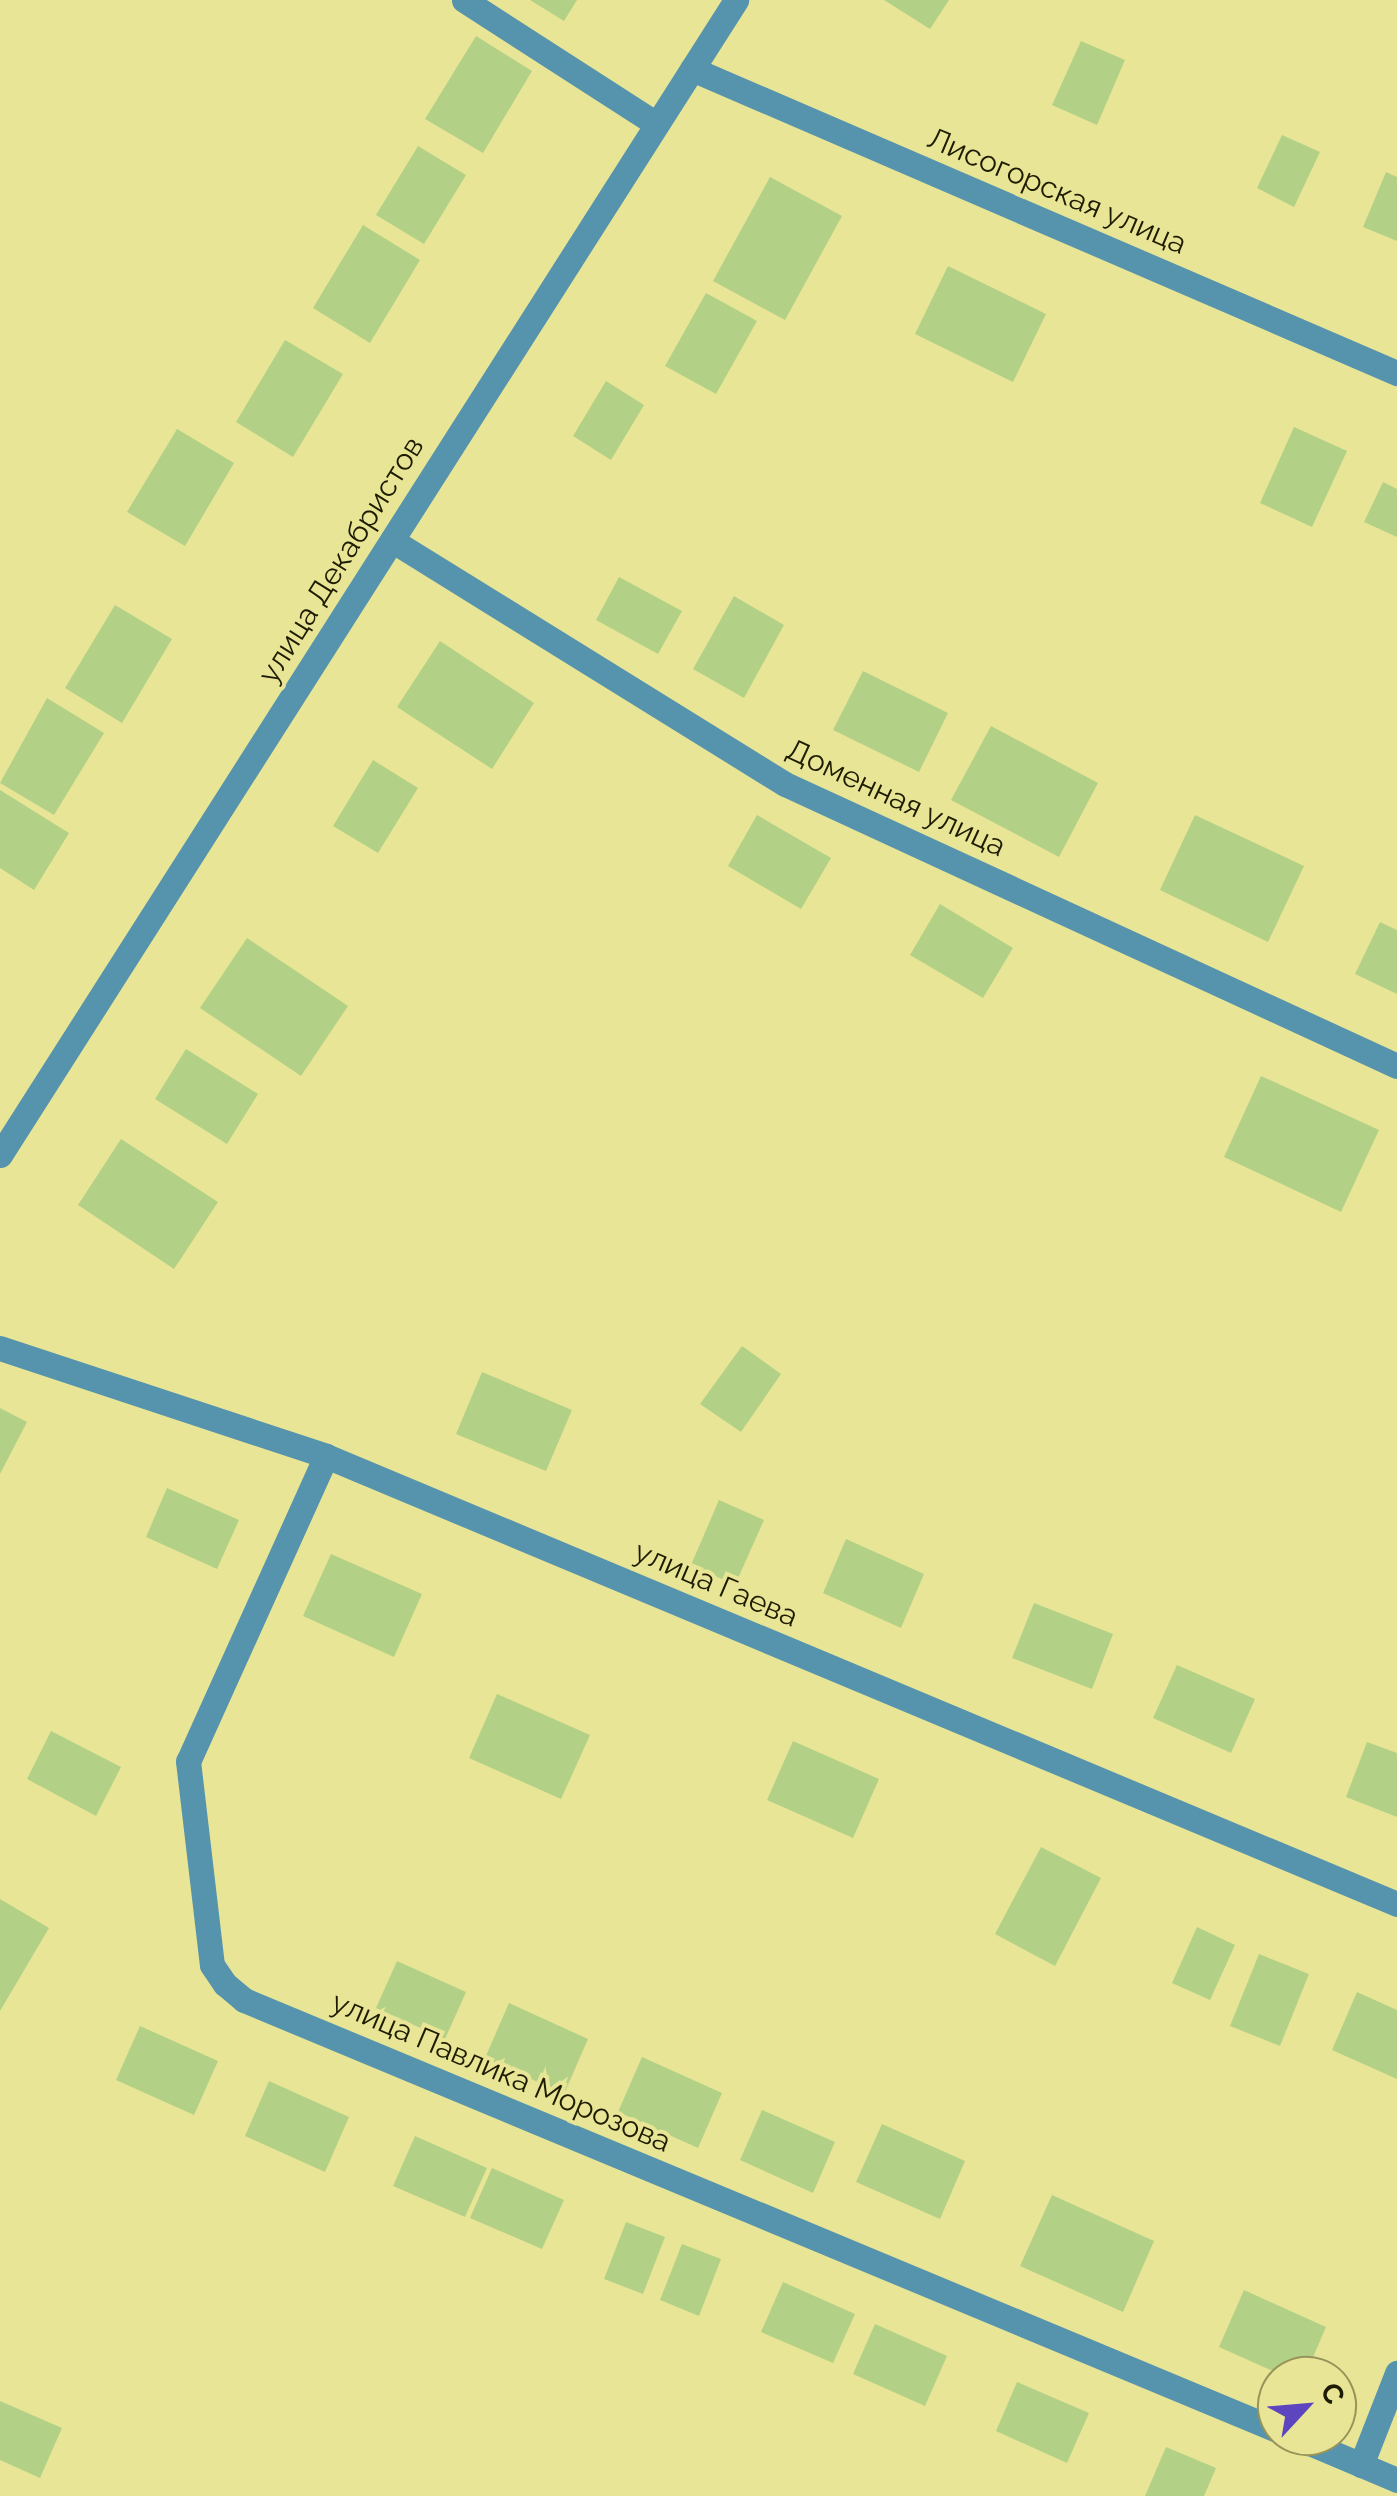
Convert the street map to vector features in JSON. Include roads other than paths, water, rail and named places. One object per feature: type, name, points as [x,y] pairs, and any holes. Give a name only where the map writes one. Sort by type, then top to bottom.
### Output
[{"type":"street","points":[[464,0],[655,123]]},
{"type":"street","name":"улица Декабристов","points":[[0,1155],[736,0]]},
{"type":"street","name":"Лисогорская улица","points":[[692,70],[1397,373]]},
{"type":"street","name":"Доменная улица","points":[[393,541],[785,784],[1397,1066]]},
{"type":"street","name":"улица Гаева","points":[[0,1348],[326,1456],[1397,1904]]},
{"type":"street","name":"улица Павлика Морозова","points":[[326,1456],[188,1761],[212,1965],[225,1984],[244,2000],[1257,2422]]},
{"type":"street","points":[[1362,2464],[1397,2373]]},
{"type":"street","points":[[1342,2456],[1397,2480]]}]
